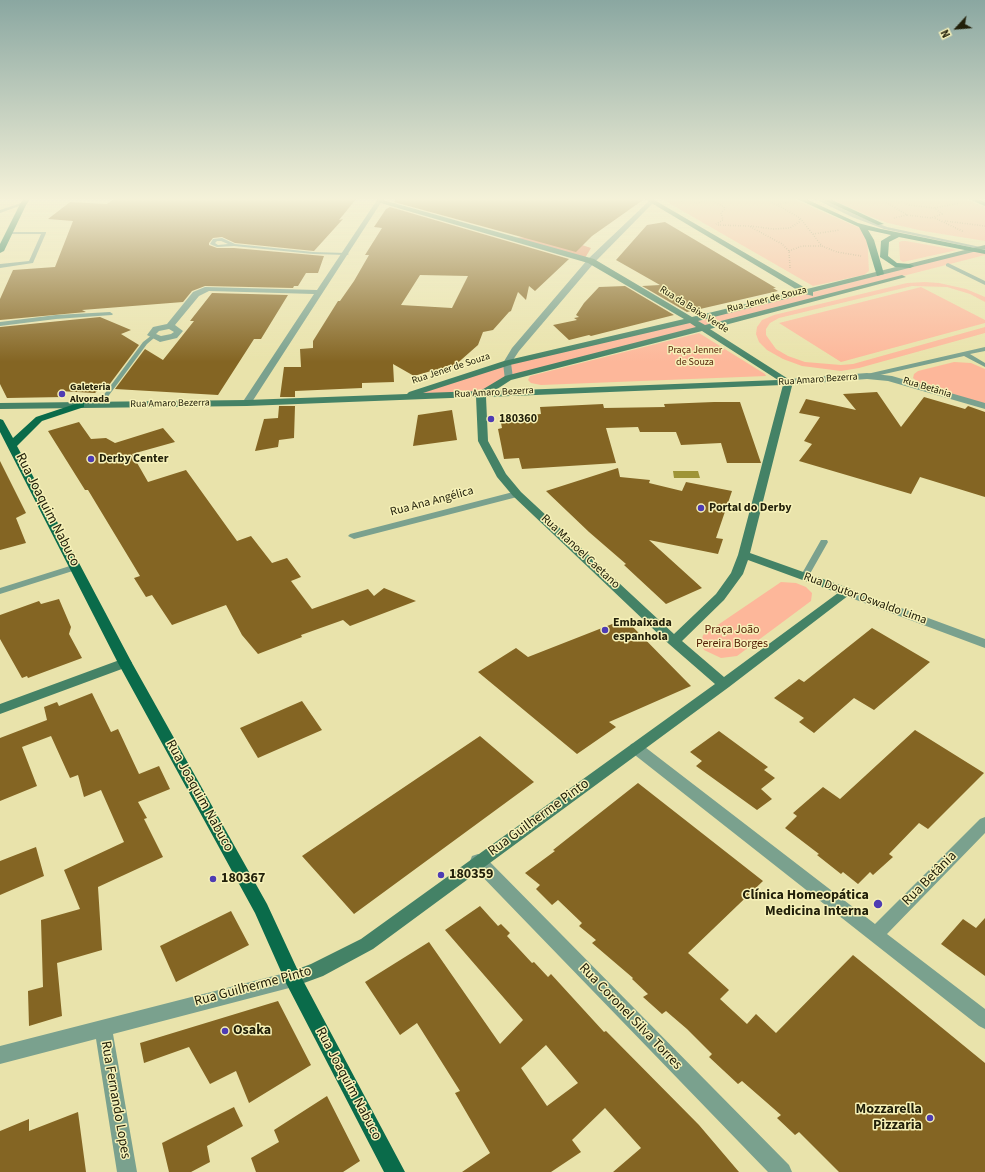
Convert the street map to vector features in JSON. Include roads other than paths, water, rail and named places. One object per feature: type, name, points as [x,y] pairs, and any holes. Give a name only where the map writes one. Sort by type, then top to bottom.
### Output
[{"type":"main road","points":[[874,253],[880,274]]},
{"type":"main road","points":[[884,253],[884,256],[895,265],[910,266]]},
{"type":"main road","points":[[13,445],[26,430],[39,419],[81,405]]},
{"type":"main road","name":"Rua Joaquim Nabuco","points":[[0,422],[126,663],[261,909],[293,978],[396,1172]]},
{"type":"street","name":"Rua da Baixa Verde","points":[[562,253],[591,261],[691,320],[788,382]]},
{"type":"street","points":[[507,363],[515,350],[599,253]]},
{"type":"street","points":[[739,253],[818,299]]},
{"type":"street","name":"Rua Jener de Souza","points":[[402,397],[507,363],[691,320],[962,253]]},
{"type":"street","points":[[932,269],[948,265],[978,253]]},
{"type":"street","points":[[247,403],[347,254]]},
{"type":"street","name":"Rua Jener de Souza","points":[[481,394],[508,378],[917,273]]},
{"type":"street","points":[[152,337],[165,339],[176,335],[178,333],[178,329],[170,326],[196,294],[208,289],[321,292]]},
{"type":"street","name":"Rua Jener de Souza","points":[[507,363],[508,378]]},
{"type":"street","name":"Rua Amaro Bezerra","points":[[0,406],[247,403],[639,386],[788,382],[867,376]]},
{"type":"street","name":"Rua Betânia","points":[[867,376],[902,380],[985,406]]},
{"type":"street","points":[[674,641],[720,597],[737,574],[744,555],[788,382]]},
{"type":"street","name":"Rua Manoel Caetano","points":[[481,394],[483,441],[501,475],[517,494],[674,641],[724,684]]},
{"type":"street","name":"Rua Ana Angélica","points":[[354,536],[517,494]]},
{"type":"street","name":"Rua Doutor Oswaldo Lima","points":[[744,555],[985,644]]},
{"type":"street","name":"Rua Guilherme Pinto","points":[[0,1055],[293,978],[317,970],[366,944],[478,861],[724,684],[846,592]]},
{"type":"street","points":[[0,708],[126,663]]},
{"type":"street","points":[[636,748],[985,1020]]},
{"type":"street","name":"Rua Betânia","points":[[876,934],[985,823]]},
{"type":"street","name":"Rua Coronel Silva Torres","points":[[478,861],[782,1172]]},
{"type":"street","name":"Rua Fernando Lopes","points":[[103,1029],[127,1172]]},
{"type":"lane","points":[[0,266],[31,262],[35,253]]},
{"type":"lane","points":[[310,253],[347,254]]},
{"type":"lane","points":[[948,265],[985,283]]},
{"type":"lane","points":[[0,324],[56,317],[110,314]]},
{"type":"lane","points":[[99,405],[145,342],[152,337]]},
{"type":"lane","name":"Rua Amaro Bezerra","points":[[867,376],[985,349]]},
{"type":"lane","points":[[965,354],[985,365]]},
{"type":"lane","points":[[804,577],[824,542]]},
{"type":"lane","points":[[0,591],[76,567]]},
{"type":"place","name":"Galeteria Alvorada","points":[[62,394]]},
{"type":"place","name":"180360","points":[[491,419]]},
{"type":"place","name":"Derby Center","points":[[91,459]]},
{"type":"place","name":"Portal do Derby","points":[[701,508]]},
{"type":"place","name":"Embaixada espanhola","points":[[605,630]]},
{"type":"place","name":"180359","points":[[441,875]]},
{"type":"place","name":"180367","points":[[213,879]]},
{"type":"place","name":"Clínica Homeopática Medicina Interna","points":[[878,904]]},
{"type":"place","name":"Osaka","points":[[225,1031]]},
{"type":"place","name":"Mozzarella Pizzaria","points":[[930,1118]]},
{"type":"park label","name":"Praça Jenner de Souza","points":[[695,356]]},
{"type":"park label","name":"Praça João Pereira Borges","points":[[732,637]]}]
